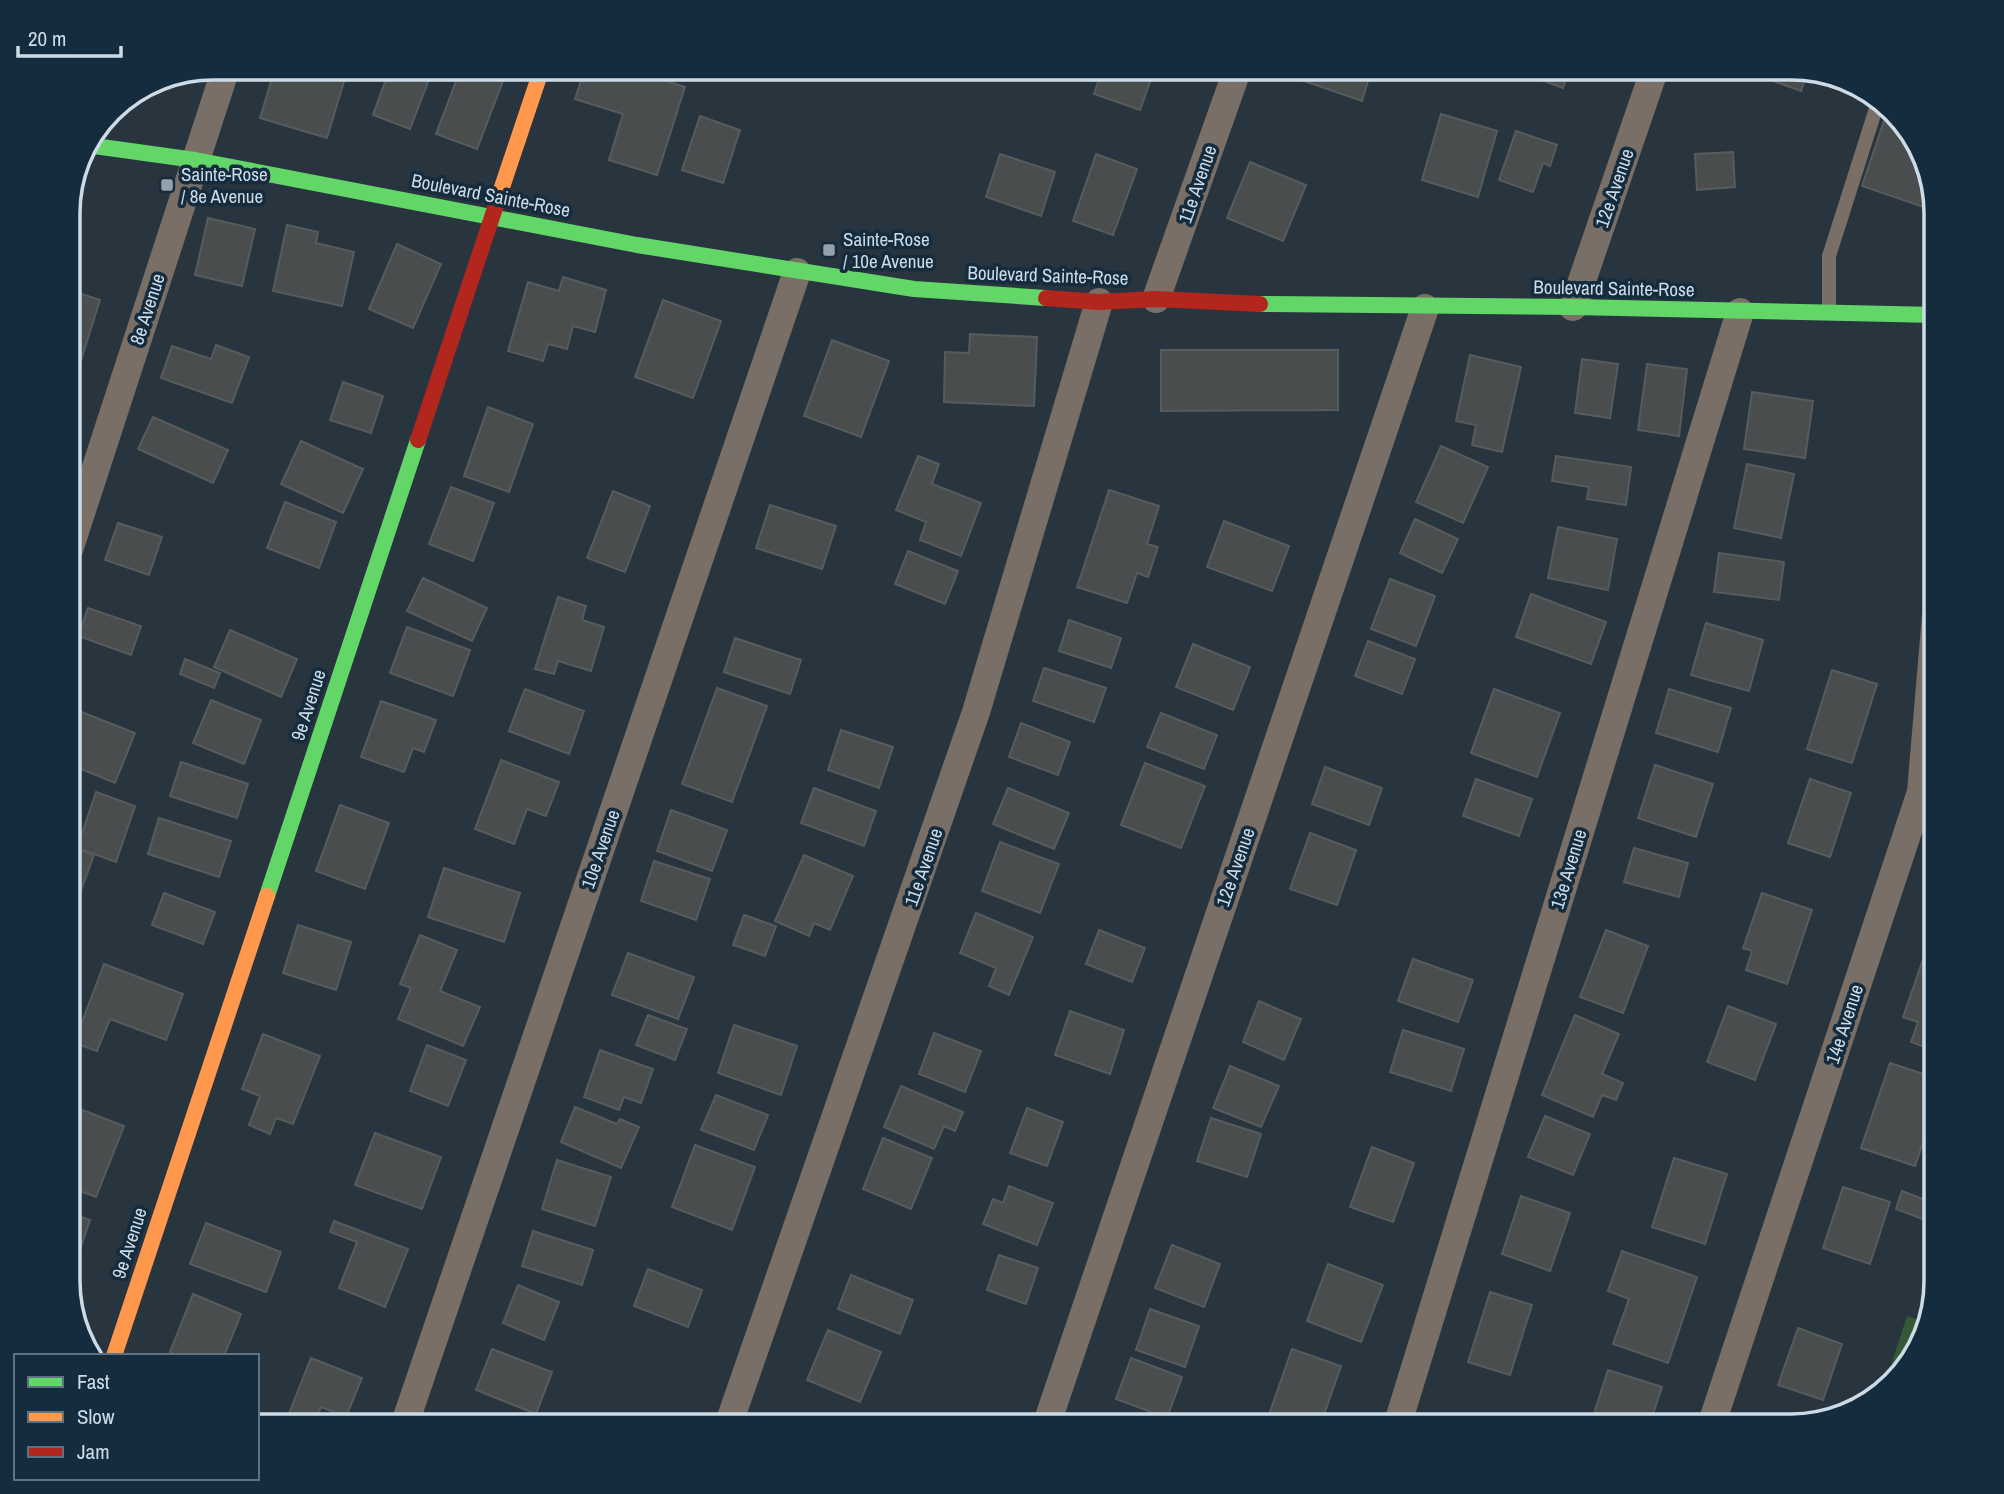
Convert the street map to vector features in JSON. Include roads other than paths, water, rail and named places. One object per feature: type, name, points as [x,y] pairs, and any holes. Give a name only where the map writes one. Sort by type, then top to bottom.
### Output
[{"type":"street","name":"11e Avenue","points":[[1156,299],[1234,80]]},
{"type":"street","name":"12e Avenue","points":[[1573,307],[1651,80]]},
{"type":"street","name":"8e Avenue","points":[[81,513],[222,81]]},
{"type":"street","name":"9e Avenue","points":[[115,1354],[538,81]]},
{"type":"street","name":"Boulevard Sainte-Rose","points":[[98,147],[195,160],[637,245],[914,289],[1099,302],[1156,299],[1425,308],[1573,307],[1924,315]]},
{"type":"street","name":"10e Avenue","points":[[408,1414],[797,272]]},
{"type":"street","name":"11e Avenue","points":[[732,1414],[976,712],[1099,302]]},
{"type":"street","name":"12e Avenue","points":[[1049,1414],[1425,308]]},
{"type":"street","name":"13e Avenue","points":[[1401,1414],[1740,312]]},
{"type":"street","name":"14e Avenue","points":[[1715,1414],[1921,792],[1924,757]]},
{"type":"lane","points":[[1829,313],[1829,256],[1875,112]]},
{"type":"place","name":"Sainte-Rose / 8e Avenue","points":[[167,185]]},
{"type":"place","name":"Sainte-Rose / 10e Avenue","points":[[829,250]]}]
